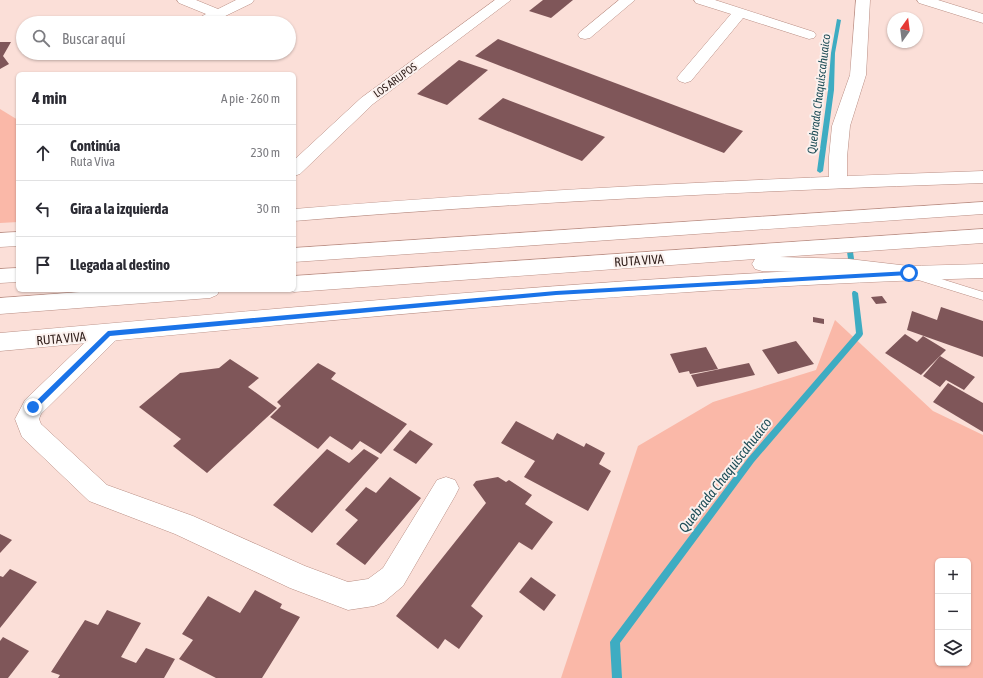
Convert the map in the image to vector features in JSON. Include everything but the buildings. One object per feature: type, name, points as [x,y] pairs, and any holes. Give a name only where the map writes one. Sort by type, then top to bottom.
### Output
[{"type":"main road","points":[[184,0],[218,14]]},
{"type":"main road","points":[[214,16],[246,0]]},
{"type":"main road","name":"LOS ARUPOS","points":[[296,168],[367,100],[504,0]]},
{"type":"main road","points":[[586,35],[628,0]]},
{"type":"main road","points":[[701,0],[809,35]]},
{"type":"main road","points":[[838,182],[838,158],[841,126],[858,75],[863,0]]},
{"type":"main road","points":[[924,0],[983,19]]},
{"type":"main road","points":[[685,78],[740,13]]},
{"type":"main road","points":[[296,215],[432,203],[838,182],[983,178]]},
{"type":"main road","points":[[296,254],[983,208]]},
{"type":"main road","name":"RUTA VIVA","points":[[296,284],[983,236]]},
{"type":"main road","points":[[0,240],[16,239]]},
{"type":"main road","points":[[638,260],[849,266],[909,273]]},
{"type":"main road","name":"RUTA VIVA","points":[[0,342],[108,334],[556,293],[909,273],[983,271]]},
{"type":"main road","points":[[0,276],[16,275]]},
{"type":"main road","points":[[0,306],[184,292]]},
{"type":"main road","points":[[108,334],[33,407],[27,419],[31,430],[98,493],[184,525],[300,578],[348,596],[374,592],[393,577],[446,488]]},
{"type":"lane","points":[[909,273],[983,296]]},
{"type":"shaded area","points":[[0,109],[16,119],[16,222],[0,223]]},
{"type":"shaded area","points":[[835,320],[933,411],[983,435],[983,678],[561,678],[638,446],[713,402],[816,370]]},
{"type":"waterway","name":"Quebrada Chaquiscahuaico","points":[[820,171],[831,90],[833,53],[839,20]]},
{"type":"waterway","name":"Quebrada Chaquiscahuaico","points":[[849,244],[851,259]]},
{"type":"waterway","name":"Quebrada Chaquiscahuaico","points":[[617,678],[615,642],[751,460],[860,334],[855,293]]},
{"type":"route","points":[[33,407],[108,334],[556,293],[909,273]]}]
